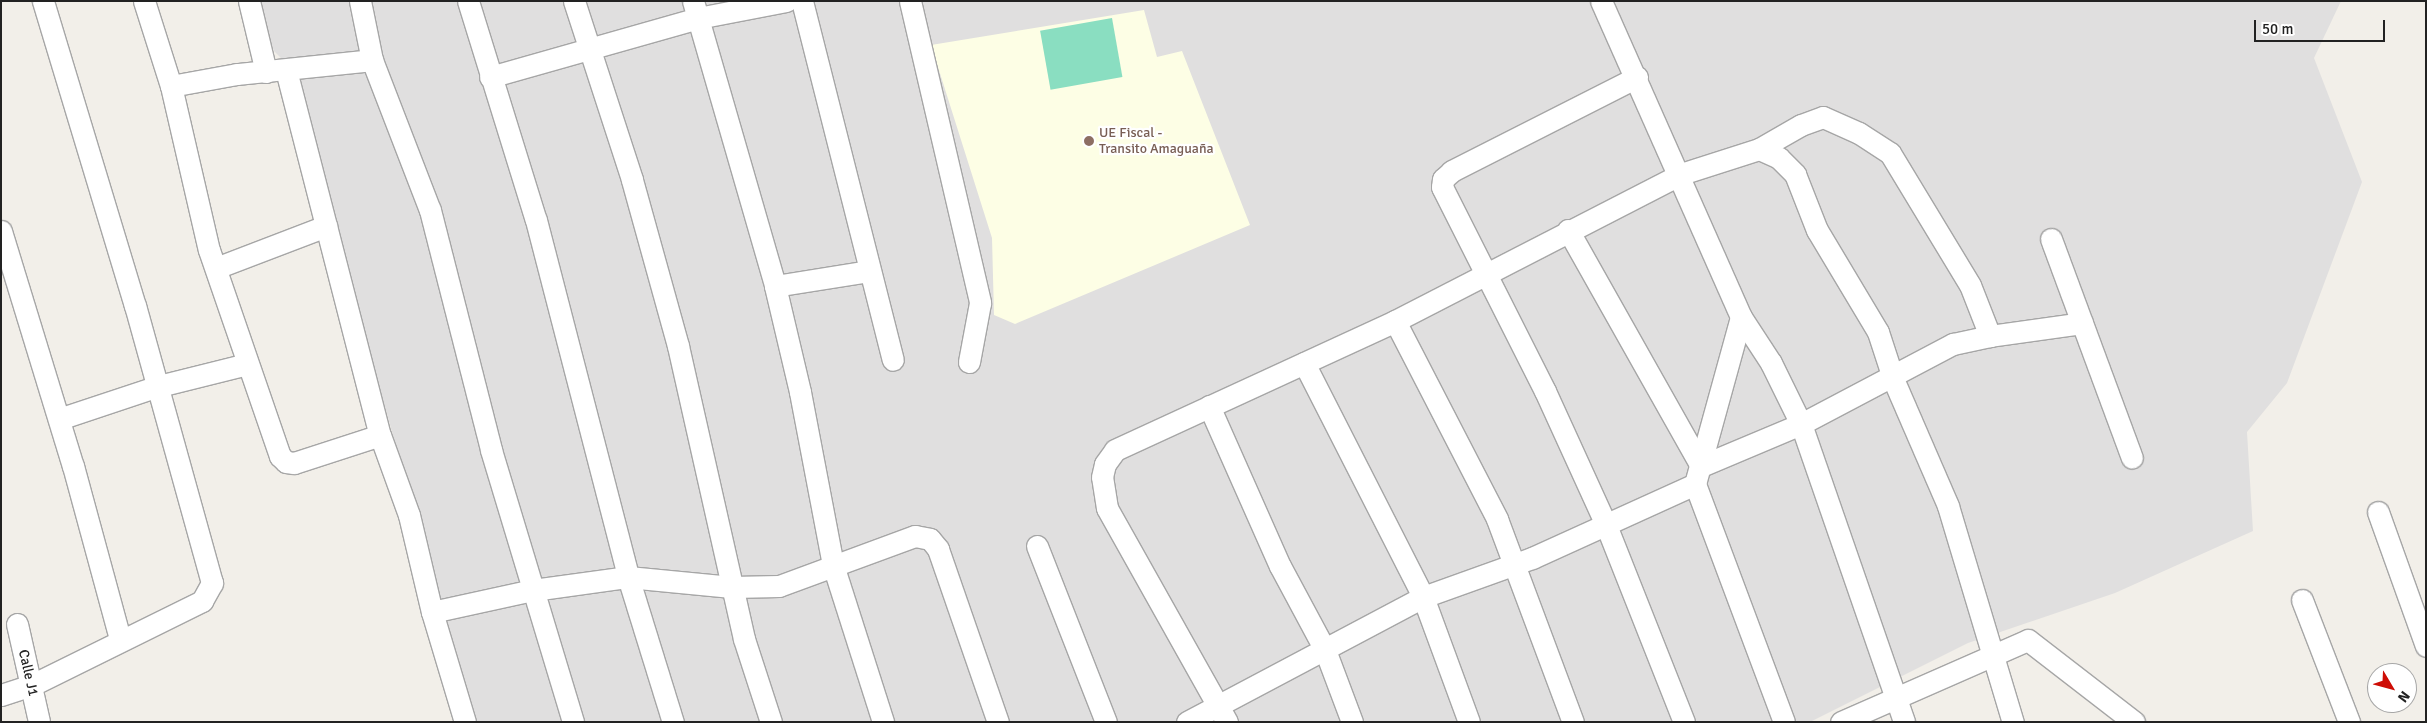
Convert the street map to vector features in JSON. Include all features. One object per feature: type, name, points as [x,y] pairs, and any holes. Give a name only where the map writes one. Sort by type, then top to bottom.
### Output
[{"type":"street","points":[[1,695],[32,685],[120,639],[202,602],[212,583],[155,387],[135,306],[43,1]]},
{"type":"street","points":[[144,1],[171,86],[216,268],[247,364],[280,456],[286,462],[294,463],[380,435]]},
{"type":"street","points":[[249,1],[276,71],[326,226],[380,435],[409,515],[432,612],[465,722]]},
{"type":"street","points":[[360,1],[372,60],[430,210],[491,450],[573,722]]},
{"type":"street","points":[[468,1],[490,77],[536,220],[628,577],[673,722]]},
{"type":"street","points":[[574,1],[588,52],[632,180],[678,346],[732,587],[771,722]]},
{"type":"street","points":[[490,77],[588,52],[696,10],[786,1]]},
{"type":"street","points":[[802,1],[893,360]]},
{"type":"street","points":[[910,1],[980,303],[969,362]]},
{"type":"street","points":[[1601,1],[1680,174],[1741,317],[1771,363],[1801,424],[1894,699],[1904,722]]},
{"type":"street","points":[[696,10],[775,286],[800,392],[833,565],[883,722]]},
{"type":"street","points":[[171,86],[372,60]]},
{"type":"street","points":[[1637,77],[1442,178],[1442,186],[1488,275],[1606,525],[1684,722]]},
{"type":"street","points":[[1223,714],[1122,538],[1107,508],[1102,477],[1105,464],[1115,450],[1395,321],[1488,275],[1568,230],[1680,174],[1759,149],[1801,125],[1823,117],[1859,133],[1890,153],[1970,285],[1990,336]]},
{"type":"street","points":[[1759,149],[1779,158],[1795,174],[1818,230],[1878,332],[1892,374],[1948,506],[1991,654],[2014,722]]},
{"type":"street","points":[[216,268],[326,226]]},
{"type":"street","points":[[1568,230],[1698,475],[1784,722]]},
{"type":"street","points":[[1,231],[59,419],[120,639]]},
{"type":"street","points":[[2051,239],[2132,458]]},
{"type":"street","points":[[775,286],[870,271]]},
{"type":"street","points":[[1698,475],[1741,317]]},
{"type":"street","points":[[1395,321],[1497,519],[1573,722]]},
{"type":"street","points":[[1186,722],[1223,714],[1325,650],[1424,597],[1514,565],[1606,525],[1698,475],[1801,424],[1892,374],[1953,344],[1990,336],[2082,323]]},
{"type":"street","points":[[1304,363],[1424,597],[1469,722]]},
{"type":"street","points":[[59,419],[155,387],[247,364]]},
{"type":"street","points":[[1209,406],[1280,566],[1325,650],[1352,722]]},
{"type":"street","points":[[2378,512],[2426,646]]},
{"type":"street","points":[[432,612],[533,590],[628,577],[732,587],[779,586],[915,536],[930,539],[938,549],[998,722]]},
{"type":"street","points":[[1037,546],[1106,722]]},
{"type":"street","points":[[2302,600],[2348,722]]},
{"type":"street","name":"Calle J1","points":[[17,624],[39,722]]},
{"type":"street","points":[[1841,722],[1991,654],[2028,640],[2134,722]]},
{"type":"shaded area","points":[[257,1],[2341,1],[2314,58],[2362,182],[2287,383],[2247,432],[2253,531],[2115,593],[1968,643],[1810,722],[474,722],[296,92],[287,64],[274,51]]},
{"type":"shaded area","name":"UE Fiscal - Transito Amaguaña","points":[[1144,10],[1157,57],[1182,51],[1250,225],[1015,324],[994,315],[992,238],[931,45]]},
{"type":"green space","points":[[1112,18],[1122,77],[1051,90],[1040,31]]},
{"type":"place","name":"UE Fiscal - Transito Amaguaña","points":[[1089,141]]}]
